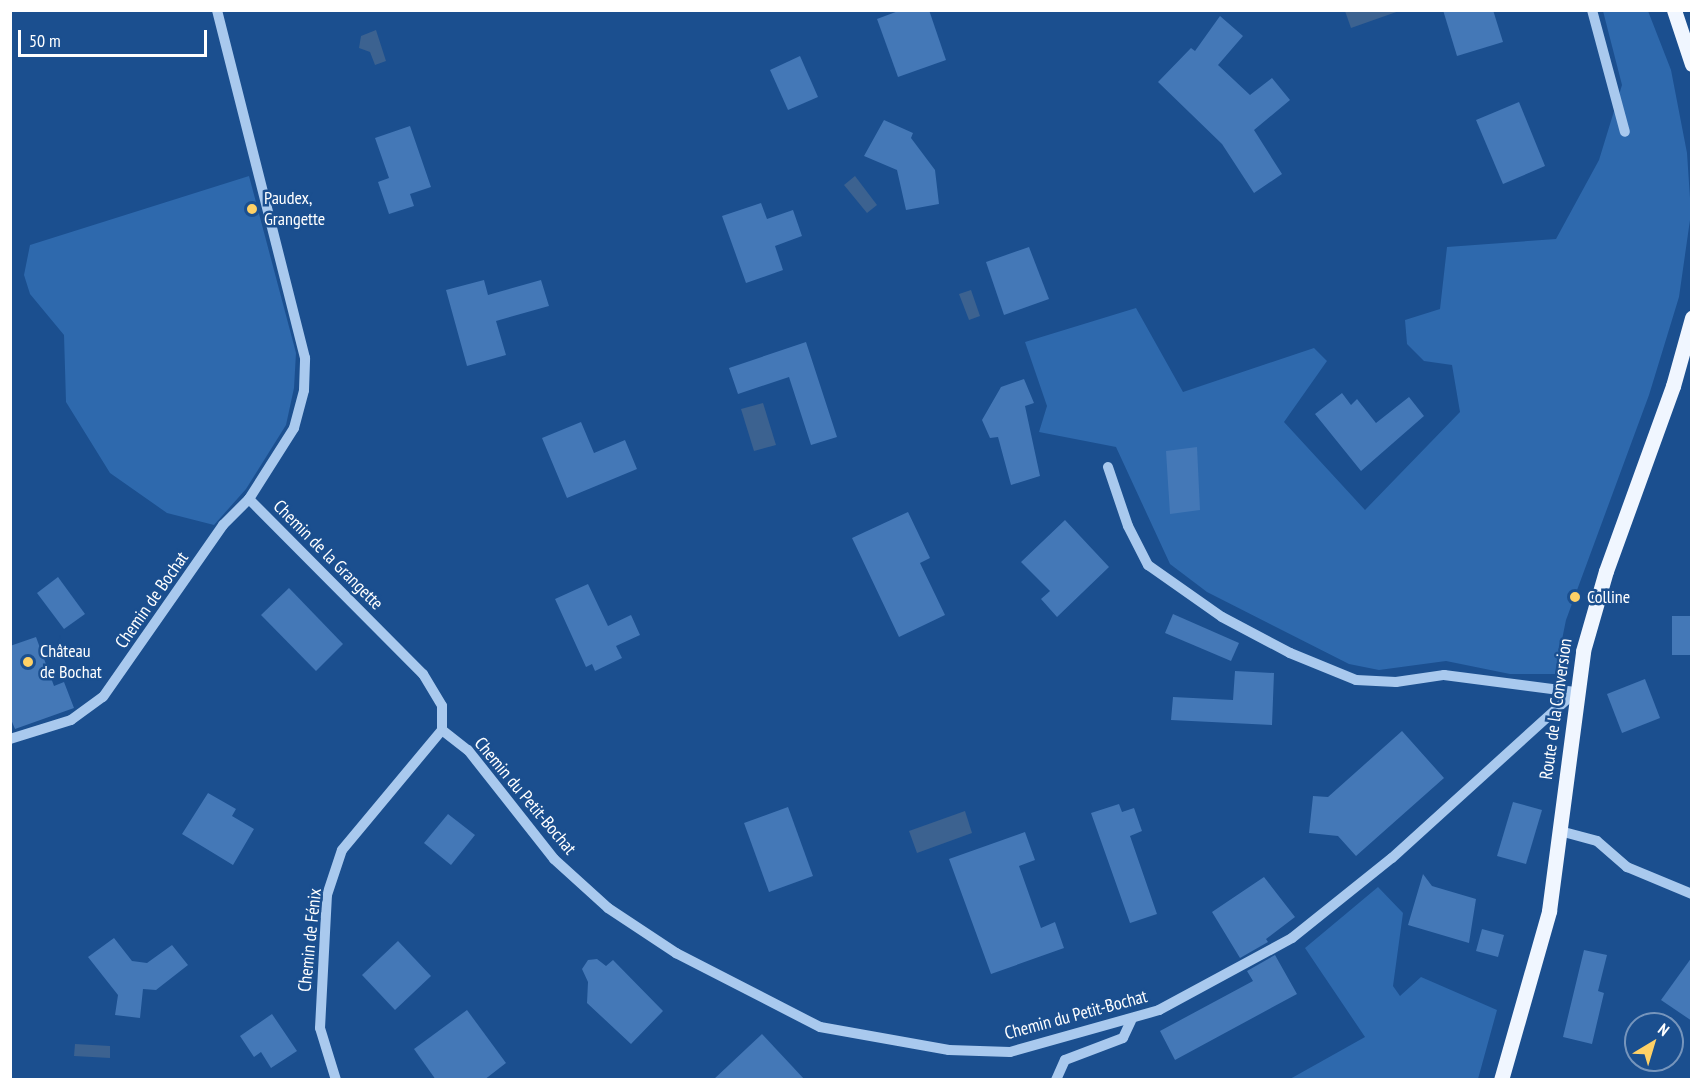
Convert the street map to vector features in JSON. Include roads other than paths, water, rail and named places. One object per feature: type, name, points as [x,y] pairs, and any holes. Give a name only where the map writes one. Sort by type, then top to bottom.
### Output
[{"type":"main road","points":[[1674,10],[1692,64]]},
{"type":"main road","name":"Route de la Conversion","points":[[1501,1080],[1549,911],[1575,692],[1594,605],[1674,386],[1692,318]]},
{"type":"street","name":"Chemin de la Grangette","points":[[217,10],[305,358],[304,390],[294,428],[249,499],[423,674],[442,706],[442,730]]},
{"type":"street","points":[[1592,10],[1625,132]]},
{"type":"street","points":[[1108,467],[1128,526],[1148,565],[1222,617],[1290,653],[1356,680],[1396,682],[1444,675],[1575,692]]},
{"type":"street","name":"Chemin de Bochat","points":[[10,739],[71,720],[103,697],[223,525],[249,499]]},
{"type":"street","name":"Chemin du Petit-Bochat","points":[[442,730],[468,750],[554,859],[608,908],[676,953],[820,1027],[949,1050],[1011,1052],[1159,1010],[1292,938],[1392,858],[1575,692]]},
{"type":"street","name":"Chemin de Fénix","points":[[336,1080],[320,1028],[327,895],[342,850],[442,730]]},
{"type":"street","points":[[1560,831],[1597,841],[1628,867],[1692,894]]},
{"type":"street","points":[[1056,1080],[1065,1060],[1123,1038],[1132,1019]]},
{"type":"place","name":"Paudex, Grangette","points":[[252,209]]},
{"type":"place","name":"Colline","points":[[1575,597]]},
{"type":"place","name":"Château de Bochat","points":[[28,662]]}]
